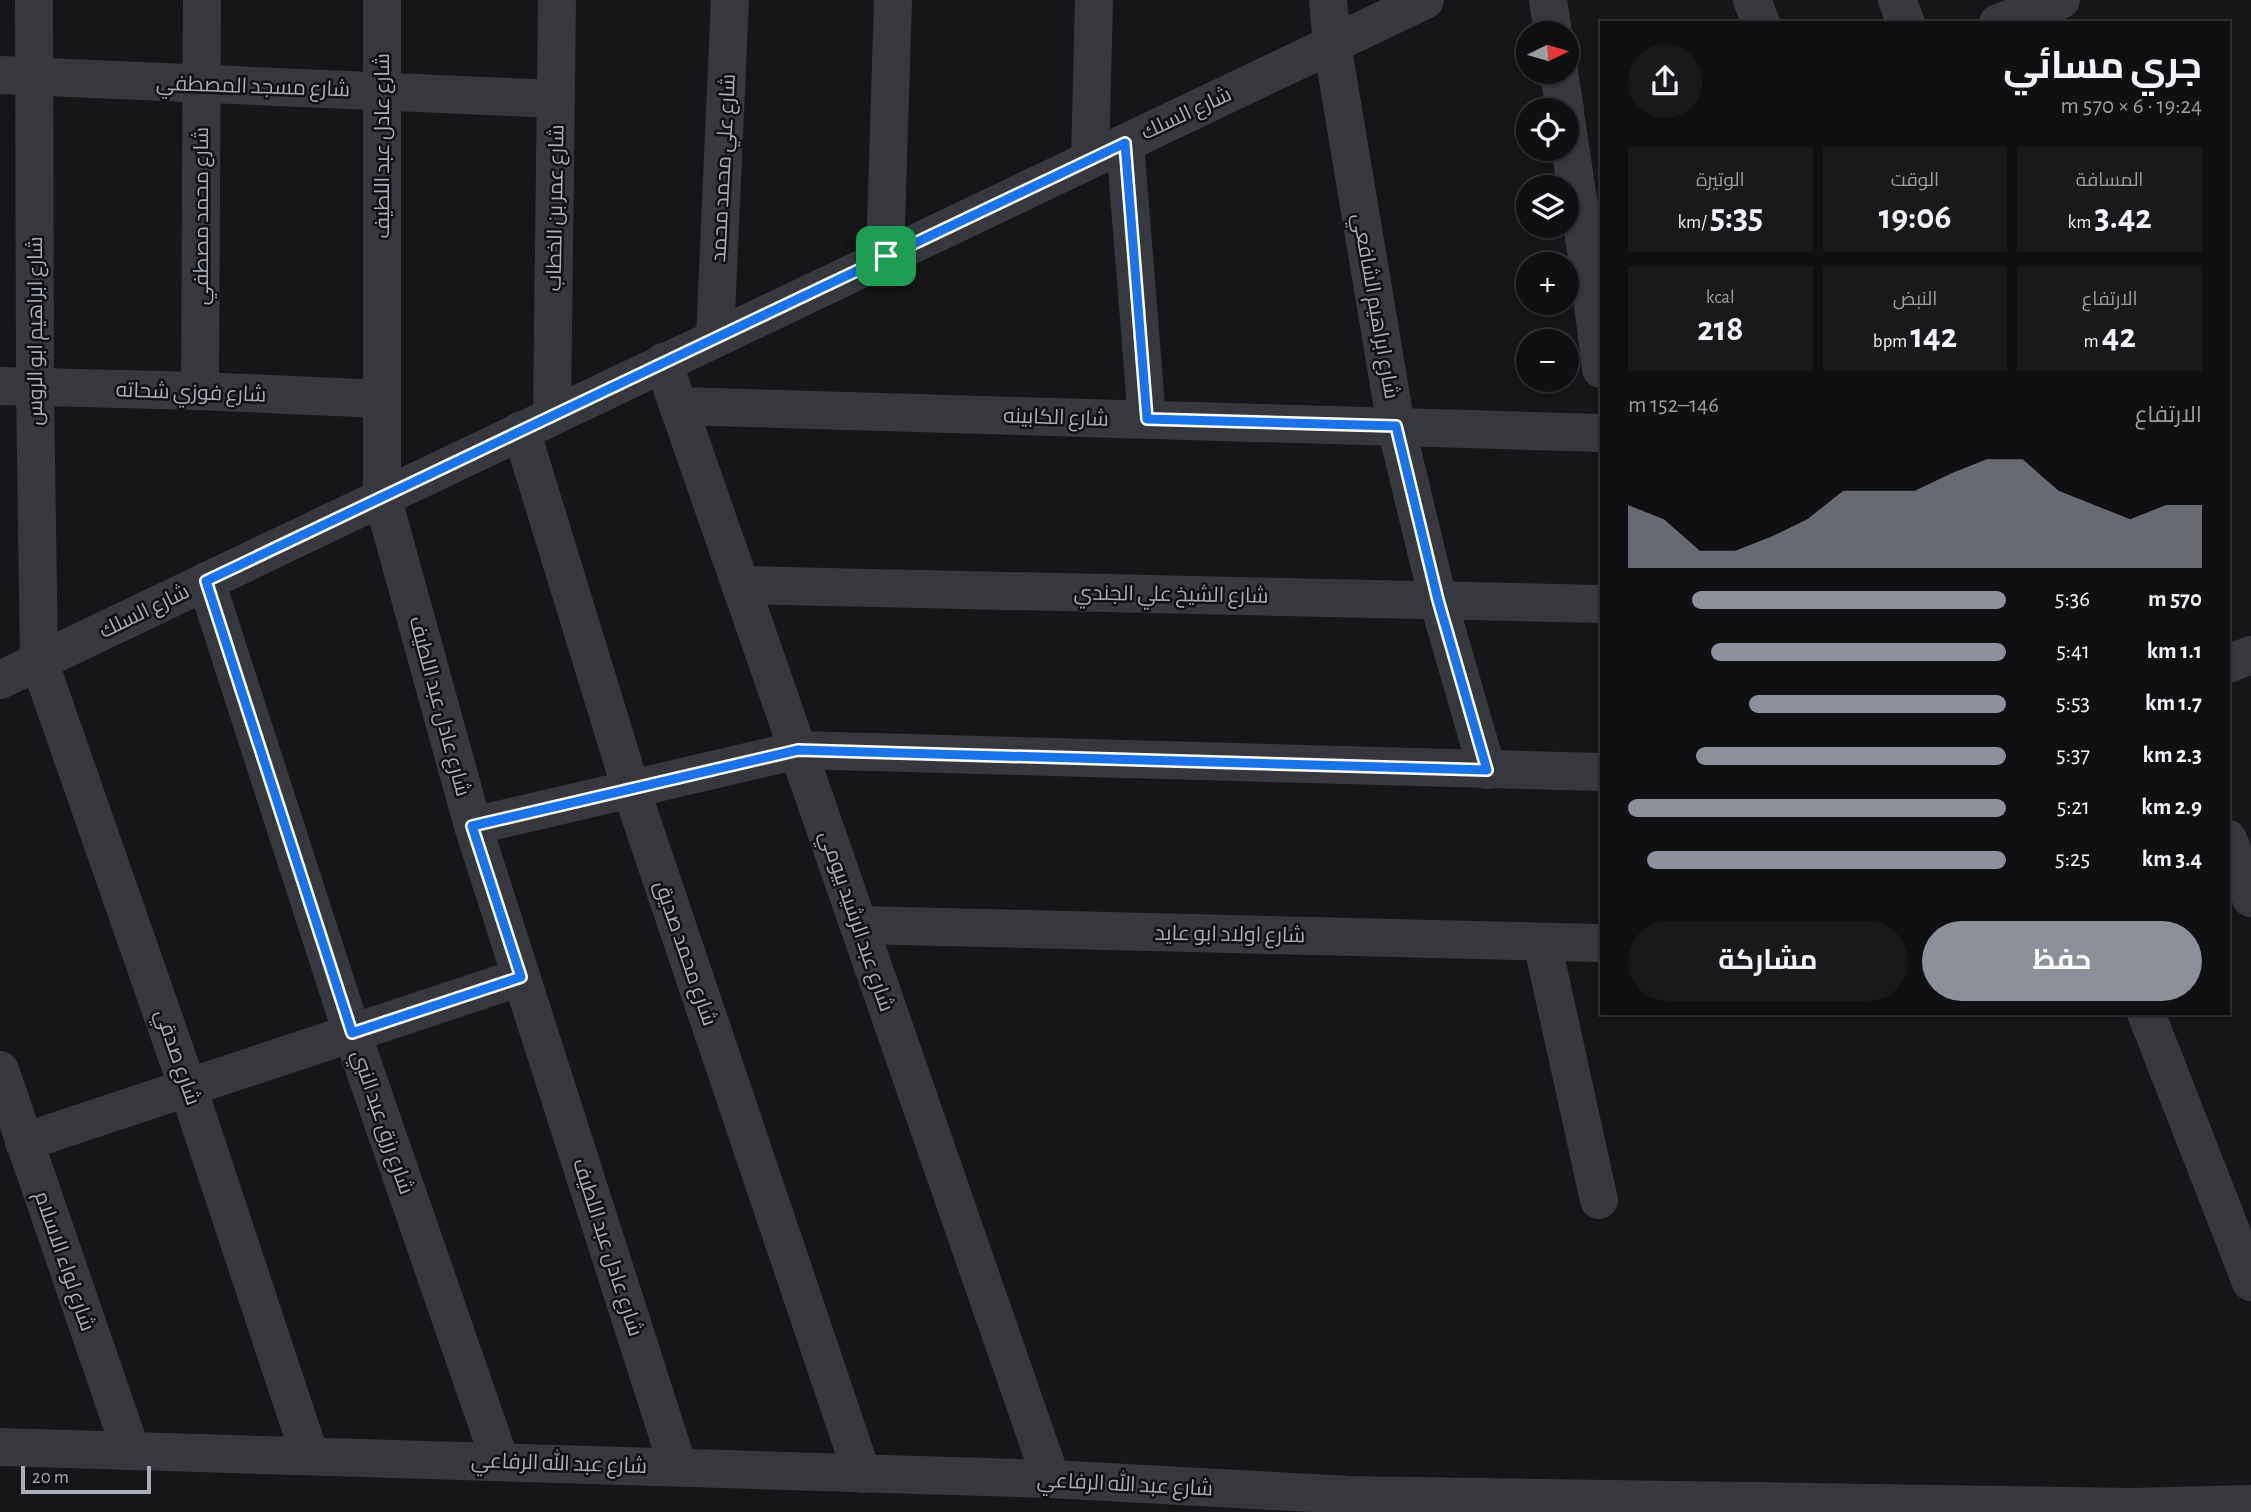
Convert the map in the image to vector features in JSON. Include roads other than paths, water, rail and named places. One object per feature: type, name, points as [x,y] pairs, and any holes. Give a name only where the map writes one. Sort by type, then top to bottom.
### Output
[{"type":"street","name":"شارع ابراهيم ابو الروس","points":[[34,0],[17,76],[18,387],[39,661]]},
{"type":"street","name":"شارع محمد مصطفي","points":[[200,391],[202,0]]},
{"type":"street","name":"شارع عادل عبد اللطيف","points":[[382,0],[382,496],[472,826],[678,1466]]},
{"type":"street","name":"شارع عمر بن الخطاب","points":[[536,423],[556,99],[557,0]]},
{"type":"street","name":"شارع علي محمد محمد","points":[[715,337],[730,0]]},
{"type":"street","points":[[886,256],[893,0]]},
{"type":"street","points":[[1090,159],[1094,0]]},
{"type":"street","name":"شارع ابراهيم الشافعي","points":[[1328,0],[1332,44],[1396,426],[1438,600],[1487,770]]},
{"type":"street","name":"شارع السلك","points":[[0,680],[1425,0]]},
{"type":"street","points":[[1548,0],[1551,21]]},
{"type":"street","points":[[1752,0],[1760,21]]},
{"type":"street","points":[[1897,0],[1905,21]]},
{"type":"street","points":[[2003,21],[2061,0]]},
{"type":"street","name":"شارع مسجد المصطفي","points":[[17,76],[556,99]]},
{"type":"street","points":[[1125,143],[1147,419]]},
{"type":"street","points":[[1574,161],[1595,271],[1600,353]]},
{"type":"street","name":"شارع عبد الرشيد بيومي","points":[[663,362],[1051,1479]]},
{"type":"street","name":"شارع فوزي شحاته","points":[[18,387],[200,391],[382,400]]},
{"type":"street","name":"شارع الكابينه","points":[[678,406],[1600,433]]},
{"type":"street","name":"شارع محمد صديق","points":[[536,423],[631,789],[862,1474]]},
{"type":"street","name":"شارع رزق عبد النبي","points":[[206,581],[352,1033],[500,1461]]},
{"type":"street","name":"شارع الشيخ علي الجندي","points":[[740,584],[1600,604]]},
{"type":"street","points":[[2230,663],[2251,655]]},
{"type":"street","name":"شارع صدقي","points":[[39,661],[188,1088],[310,1456]]},
{"type":"street","points":[[472,826],[798,750],[1600,772]]},
{"type":"street","points":[[2230,844],[2251,898]]},
{"type":"street","name":"شارع اولاد ابو عايد","points":[[859,925],[1600,943]]},
{"type":"street","points":[[1542,942],[1600,1200]]},
{"type":"street","points":[[24,1142],[521,977]]},
{"type":"street","points":[[2148,1015],[2251,1283]]},
{"type":"street","name":"شارع لواء الاسلام","points":[[0,1070],[131,1451]]},
{"type":"street","name":"شارع عبد الله الرفاعي","points":[[0,1447],[1051,1479],[1363,1496],[2133,1507],[2251,1504]]}]
